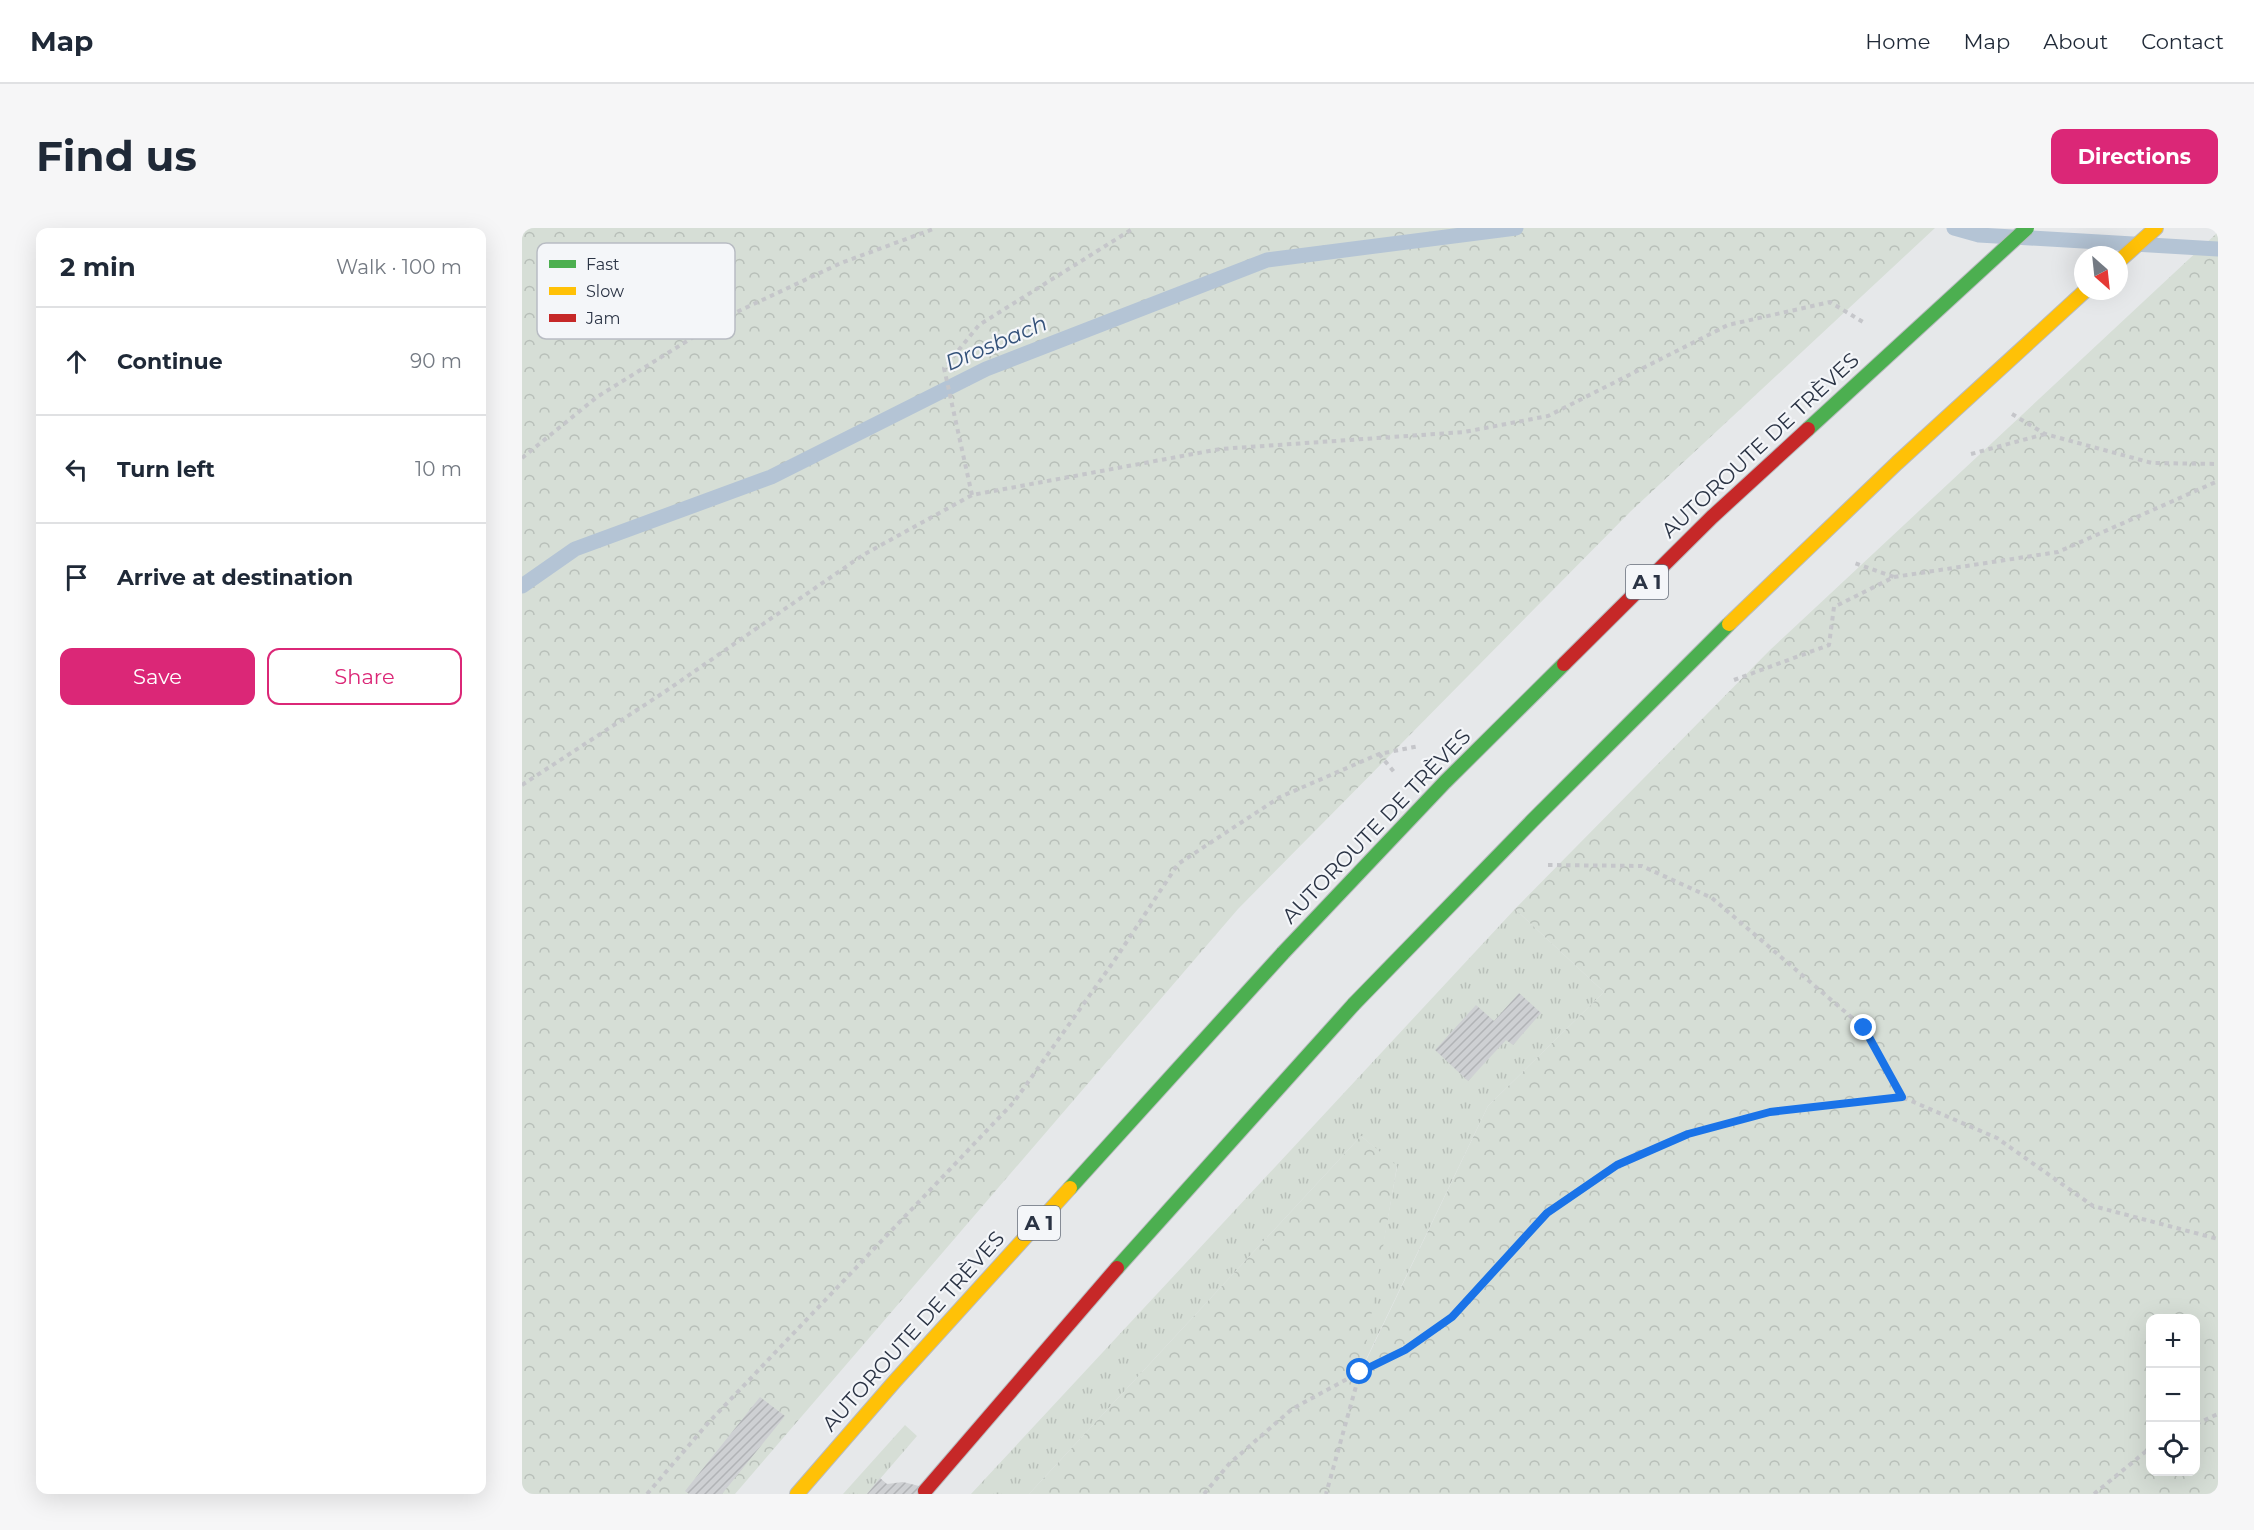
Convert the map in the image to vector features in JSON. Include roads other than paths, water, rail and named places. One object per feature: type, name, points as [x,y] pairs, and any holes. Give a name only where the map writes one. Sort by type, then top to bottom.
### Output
[{"type":"highway","name":"AUTOROUTE DE TRÈVES","points":[[797,1494],[903,1372],[1283,953],[1445,782],[1712,517],[2027,228]]},
{"type":"highway","points":[[2128,253],[2156,228]]},
{"type":"highway","points":[[926,1491],[1137,1246],[1354,1004],[1512,838],[1779,576],[2004,363],[2075,300]]},
{"type":"waterway","name":"Drosbach","points":[[522,586],[575,549],[771,477],[986,369],[1267,260],[1516,228]]},
{"type":"waterway","name":"Drosbach","points":[[1954,228],[1979,235],[2218,249]]}]
